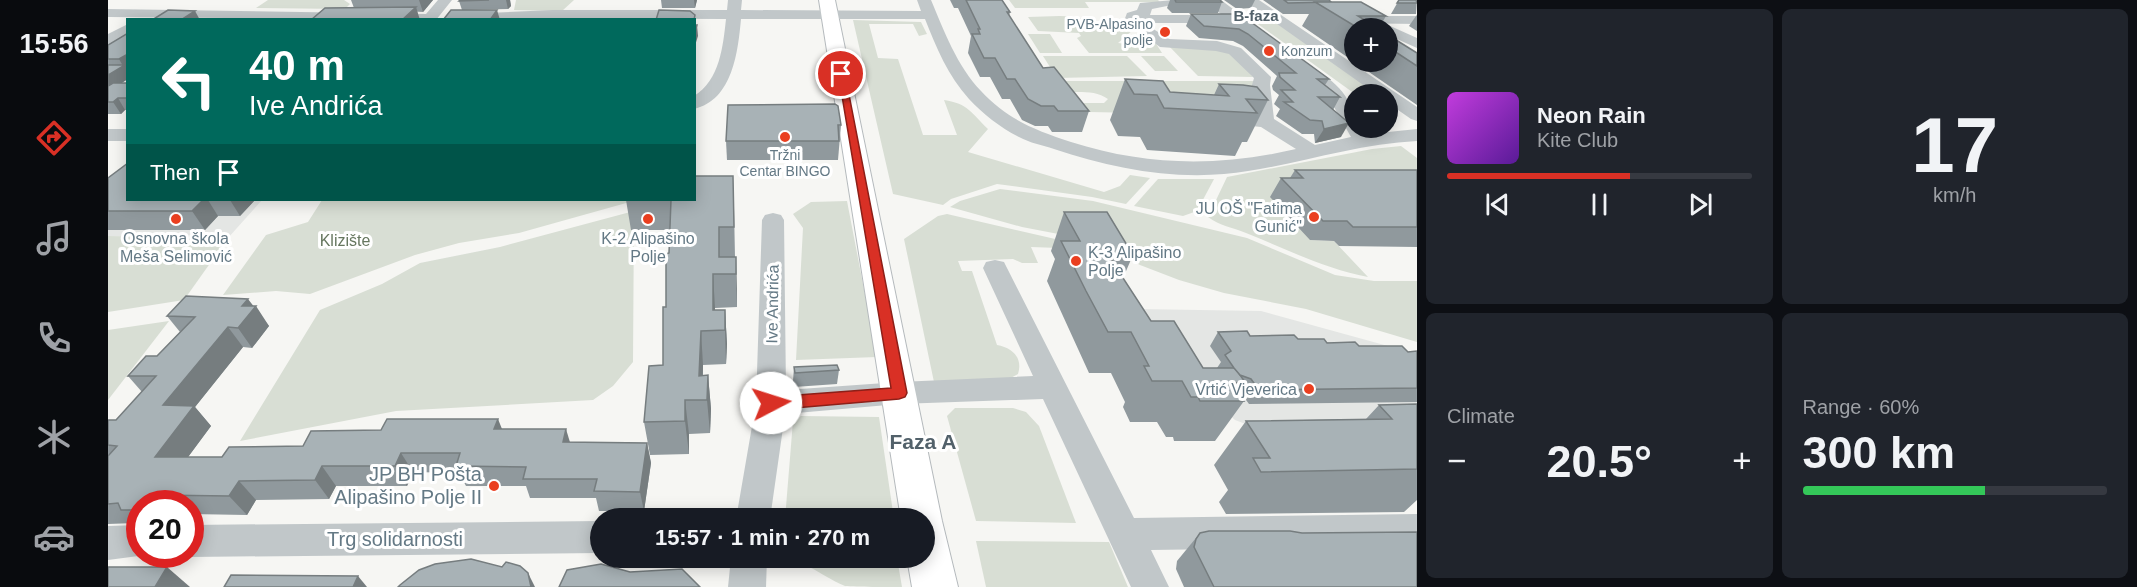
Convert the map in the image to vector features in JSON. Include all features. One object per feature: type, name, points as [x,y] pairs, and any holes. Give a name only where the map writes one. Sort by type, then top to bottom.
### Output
[{"type":"main road","points":[[828,7],[920,508]]},
{"type":"main road","points":[[931,568],[935,587]]},
{"type":"street","points":[[148,16],[177,0]]},
{"type":"street","points":[[430,18],[445,0]]},
{"type":"street","points":[[1130,19],[1144,13],[1145,6],[1167,2],[1167,0]]},
{"type":"street","points":[[1212,0],[1272,45]]},
{"type":"street","points":[[1250,0],[1417,115]]},
{"type":"street","points":[[448,18],[459,6]]},
{"type":"street","points":[[499,18],[734,7],[927,7],[941,39],[973,93],[1001,118],[1024,132],[1116,162],[1217,169],[1268,162],[1298,142]]},
{"type":"street","points":[[696,103],[709,95],[717,86],[726,69],[734,7]]},
{"type":"street","points":[[108,13],[148,16],[335,18]]},
{"type":"street","points":[[1130,19],[1239,20]]},
{"type":"street","points":[[1130,19],[1165,44],[1217,46],[1235,51],[1263,77],[1261,85],[1264,121]]},
{"type":"street","points":[[1279,20],[1308,20]]},
{"type":"street","points":[[1331,20],[1344,20]]},
{"type":"street","points":[[1398,20],[1417,20]]},
{"type":"street","points":[[108,40],[126,29]]},
{"type":"street","points":[[1398,35],[1416,44]]},
{"type":"street","points":[[1290,58],[1333,90],[1344,106]]},
{"type":"street","points":[[1233,122],[1264,121],[1298,142]]},
{"type":"street","points":[[1398,131],[1417,129]]},
{"type":"street","points":[[108,135],[126,135]]},
{"type":"street","points":[[1398,135],[1417,135]]},
{"type":"street","points":[[1254,145],[1344,136]]},
{"type":"street","name":"Ive Andrića","points":[[771,403],[773,220]]},
{"type":"street","points":[[995,268],[1149,587]]},
{"type":"street","points":[[755,508],[771,403],[899,393],[1052,387]]},
{"type":"street","points":[[1124,534],[1417,530]]},
{"type":"street","name":"Trg solidarnosti","points":[[204,541],[590,537]]},
{"type":"street","points":[[108,543],[126,542]]},
{"type":"street","points":[[747,587],[748,568]]},
{"type":"shaded area","name":"Osnovna škola Meša Selimović","points":[[261,201],[228,238],[108,236],[108,202]]},
{"type":"shaded area","name":"Vrtić Vjeverica","points":[[1138,309],[1261,311],[1417,354],[1417,426],[1256,428],[1235,420],[1166,358]]},
{"type":"green space","points":[[268,0],[344,0],[350,4],[345,9],[256,8]]},
{"type":"green space","points":[[516,0],[574,0],[562,11],[514,10]]},
{"type":"green space","points":[[1009,0],[1158,0],[1160,2],[1085,2],[1089,8],[1015,8]]},
{"type":"green space","points":[[1028,17],[1075,17],[1117,28],[1128,24],[1134,29],[1118,43],[1144,46],[1136,34],[1151,36],[1162,53],[1089,53],[1077,38],[1081,36],[1079,33],[1038,31]]},
{"type":"green space","points":[[1248,17],[1273,18],[1344,68],[1344,72],[1349,72],[1366,84],[1344,84],[1344,86]]},
{"type":"green space","points":[[853,20],[921,22],[927,34],[919,36],[913,24],[869,24],[878,58],[898,59],[923,135],[957,135],[944,100],[964,106],[988,129],[968,152],[1104,192],[1120,186],[1130,175],[1150,178],[1126,204],[997,184],[951,199],[943,205],[893,194]]},
{"type":"green space","points":[[1028,34],[1050,34],[1062,53],[1040,53]]},
{"type":"green space","points":[[1166,43],[1224,44],[1253,77],[1198,76]]},
{"type":"green space","points":[[1043,56],[1127,56],[1147,76],[1057,78]]},
{"type":"green space","points":[[1141,56],[1164,56],[1178,71],[1155,71]]},
{"type":"green space","points":[[1061,81],[1254,81],[1243,115],[1089,112],[1082,103],[1104,103],[1108,99],[1095,93],[1070,92]]},
{"type":"green space","points":[[1401,146],[1417,158],[1417,172],[1310,240],[1334,241],[1368,277],[1321,264],[1208,217],[1227,177],[1372,149]]},
{"type":"green space","points":[[1158,179],[1214,179],[1197,211],[1183,216],[1134,206]]},
{"type":"green space","points":[[1000,189],[1093,201],[1247,238],[1335,275],[1374,281],[1417,281],[1417,342],[1306,309],[1224,293],[1179,280],[1140,265],[1110,249],[1074,237],[1022,227],[950,207],[960,201]]},
{"type":"green space","name":"Klizište","points":[[321,201],[633,201],[519,233],[459,243],[415,255],[310,294],[276,291],[223,295],[266,235],[308,222]]},
{"type":"green space","points":[[847,201],[877,357],[796,360],[803,228],[793,214],[811,202]]},
{"type":"green space","points":[[634,211],[633,362],[613,386],[593,400],[396,411],[240,441],[320,310],[382,284],[420,263],[500,247]]},
{"type":"green space","points":[[947,214],[1064,241],[1087,249],[1031,247],[1038,263],[1022,263],[1013,259],[958,261],[962,271],[972,271],[997,345],[1012,351],[1018,359],[1018,374],[1007,380],[934,382],[904,239],[938,216]]},
{"type":"green space","points":[[108,236],[228,238],[184,300],[108,312]]},
{"type":"green space","points":[[169,321],[108,400],[108,330]]},
{"type":"green space","points":[[955,408],[1013,408],[1026,412],[1039,426],[1076,523],[976,521],[947,416]]},
{"type":"green space","points":[[801,416],[879,417],[892,508],[786,508],[793,421]]},
{"type":"green space","points":[[976,541],[1109,542],[1128,587],[986,587]]},
{"type":"green space","points":[[811,568],[899,568],[902,587],[845,586]]},
{"type":"building","points":[[966,0],[1002,0],[1010,12],[1007,12],[1043,68],[1054,67],[1089,111],[1058,111],[1054,106],[1041,106],[1028,99],[1015,79],[1007,79],[995,58],[984,58],[972,34],[980,34],[978,29],[980,29]]},
{"type":"building","points":[[1175,0],[1220,0],[1222,2],[1176,2]]},
{"type":"building","points":[[1284,0],[1329,0],[1331,2],[1288,3]]},
{"type":"building","points":[[1399,0],[1416,0],[1417,3],[1397,3]]},
{"type":"building","points":[[1315,2],[1361,2],[1386,16],[1358,16],[1361,18],[1344,20]]},
{"type":"building","points":[[416,7],[404,18],[313,18],[325,8]]},
{"type":"building","points":[[168,10],[195,11],[184,18],[155,18]]},
{"type":"building","points":[[451,10],[497,10],[491,18],[445,18]]},
{"type":"building","points":[[659,10],[690,11],[695,15],[694,18],[657,18]]},
{"type":"building","points":[[1191,14],[1240,14],[1329,79],[1317,79],[1340,97],[1318,97],[1344,119],[1344,124],[1324,129],[1322,121],[1310,120],[1284,102],[1293,102],[1281,90],[1295,90],[1280,77],[1279,73],[1296,73],[1248,34],[1239,29],[1204,26]]},
{"type":"building","points":[[126,34],[126,55],[119,59],[108,59],[108,45]]},
{"type":"building","points":[[1398,41],[1417,53],[1417,66],[1398,54]]},
{"type":"building","points":[[108,65],[125,65],[108,75]]},
{"type":"building","points":[[1125,79],[1163,81],[1170,92],[1229,96],[1219,84],[1257,87],[1268,100],[1246,99],[1257,113],[1164,108],[1157,95],[1134,94]]},
{"type":"building","points":[[113,83],[126,83],[126,98],[108,102],[108,86]]},
{"type":"building","points":[[835,104],[838,106],[841,125],[838,125],[839,141],[726,141],[728,105]]},
{"type":"building","points":[[126,164],[126,201],[202,201],[192,211],[108,211],[108,178]]},
{"type":"building","points":[[1295,170],[1417,170],[1417,227],[1353,227],[1347,221],[1323,221],[1281,178],[1303,178]]},
{"type":"building","points":[[696,176],[733,176],[734,227],[719,227],[719,257],[736,257],[736,274],[713,274],[713,310],[725,310],[725,330],[701,331],[699,376],[708,375],[707,400],[685,400],[685,421],[644,422],[649,366],[663,365],[663,307],[666,307],[666,254],[669,253],[671,201],[696,201]]},
{"type":"building","points":[[1064,212],[1107,212],[1133,255],[1108,255],[1151,321],[1174,321],[1203,368],[1235,368],[1245,382],[1232,383],[1244,401],[1200,401],[1198,397],[1191,397],[1182,381],[1152,381],[1144,366],[1149,366],[1131,332],[1108,332],[1086,291],[1061,241],[1080,241]]},
{"type":"building","points":[[186,296],[248,299],[242,306],[256,306],[238,328],[228,327],[163,405],[194,406],[155,457],[222,457],[229,447],[303,446],[311,431],[381,430],[387,419],[498,419],[494,429],[566,429],[563,442],[647,443],[640,492],[594,491],[597,479],[523,479],[526,467],[456,466],[460,453],[401,453],[395,466],[322,466],[315,480],[239,481],[229,496],[204,496],[204,490],[126,490],[126,510],[121,510],[118,503],[108,504],[108,456],[117,446],[108,445],[108,420],[116,420],[156,376],[128,376],[146,356],[157,356],[195,317],[167,316]]},
{"type":"building","points":[[1247,331],[1250,336],[1294,335],[1298,339],[1324,339],[1327,343],[1355,342],[1359,346],[1402,346],[1408,352],[1417,351],[1417,388],[1259,390],[1251,379],[1240,375],[1234,368],[1225,355],[1231,351],[1218,332]]},
{"type":"building","points":[[837,365],[839,370],[795,373],[794,367]]},
{"type":"building","points":[[1417,404],[1417,469],[1261,472],[1253,458],[1270,458],[1246,421],[1392,419],[1379,405]]},
{"type":"building","points":[[1209,531],[1417,532],[1417,587],[1214,587],[1194,547],[1200,533]]},
{"type":"building","points":[[471,559],[502,567],[506,562],[520,566],[528,573],[531,587],[398,587],[419,570],[435,564]]},
{"type":"building","points":[[590,566],[590,568],[616,568],[630,572],[682,569],[700,587],[559,587],[567,570]]},
{"type":"building","points":[[108,567],[166,568],[155,587],[108,587]]},
{"type":"building","points":[[231,575],[358,576],[353,587],[224,587]]},
{"type":"place","name":"PVB-Alpasino polje","points":[[1165,32]]},
{"type":"place","name":"Konzum","points":[[1269,51]]},
{"type":"place","name":"Tržni Centar BINGO","points":[[785,137]]},
{"type":"place","name":"JU OŠ \"Fatima Gunić\"","points":[[1314,217]]},
{"type":"place","name":"Osnovna škola Meša Selimović","points":[[176,219]]},
{"type":"place","name":"K-2 Alipašino Polje","points":[[648,219]]},
{"type":"place","name":"K-3 Alipašino Polje","points":[[1076,261]]},
{"type":"place","name":"Vrtić Vjeverica","points":[[1309,389]]},
{"type":"place","name":"JP BH Pošta Alipašino Polje II","points":[[494,486]]},
{"type":"district","name":"B-faza","points":[[1256,16]]},
{"type":"district","name":"Faza A","points":[[923,442]]},
{"type":"route","points":[[771,403],[899,393],[841,74]]}]
